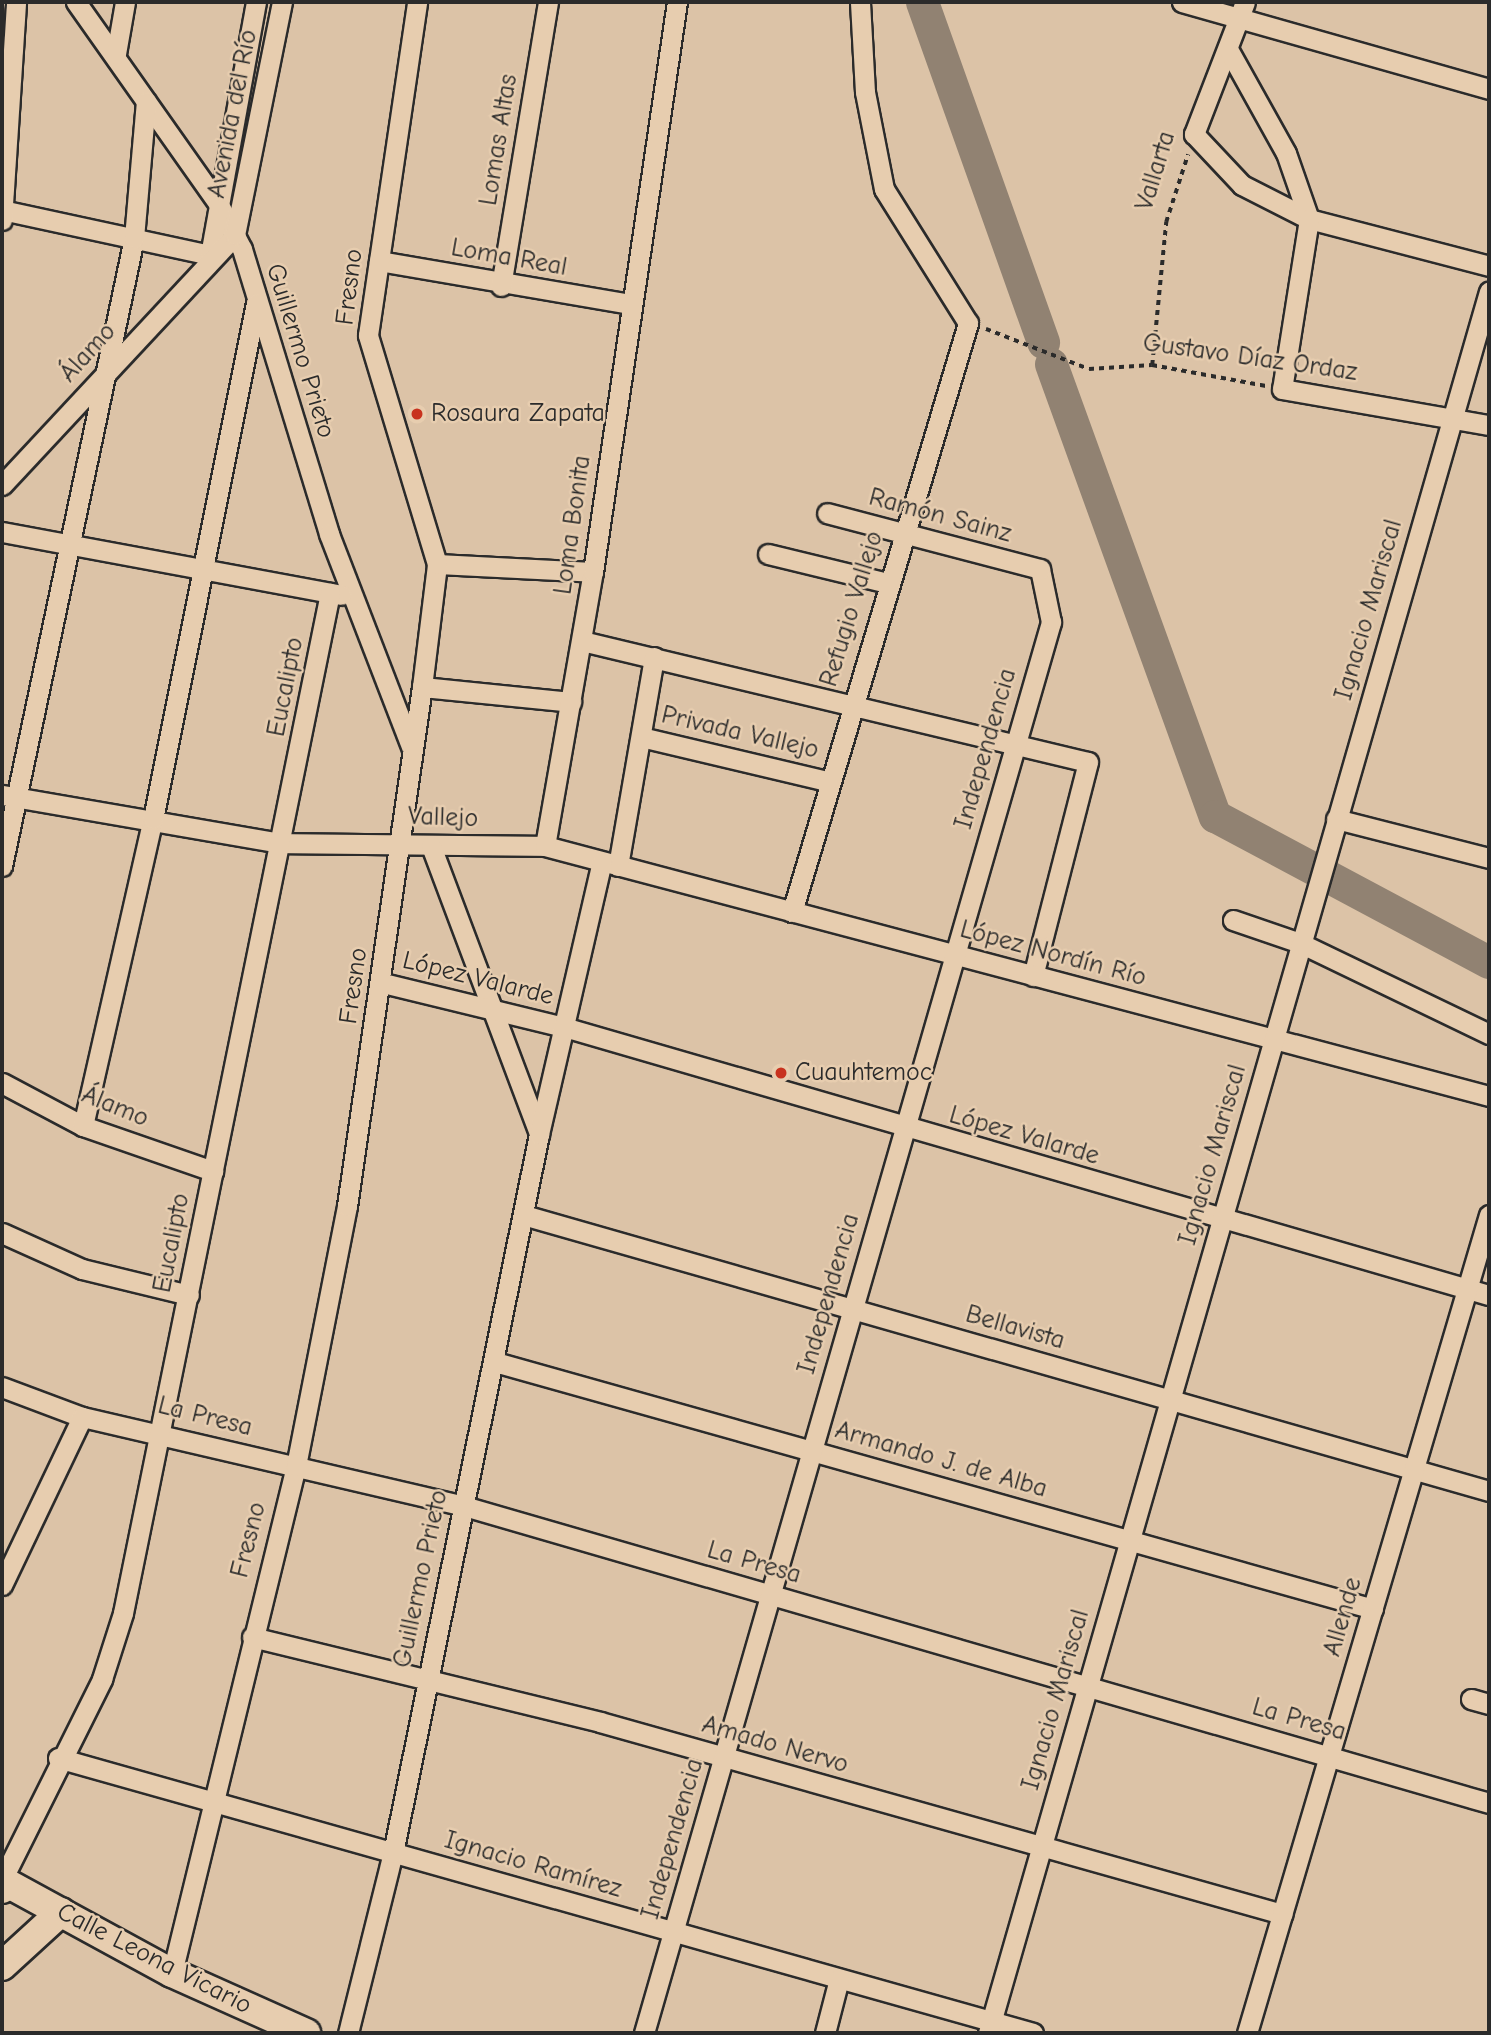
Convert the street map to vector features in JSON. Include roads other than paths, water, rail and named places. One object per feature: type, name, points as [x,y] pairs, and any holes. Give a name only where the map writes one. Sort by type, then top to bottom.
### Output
[{"type":"main road","name":"Calle Leona Vicario","points":[[3,1884],[172,1973],[306,2033]]},
{"type":"main road","points":[[2,1966],[61,1913]]},
{"type":"street","points":[[16,2],[2,214],[210,255],[218,203]]},
{"type":"street","name":"Guillermo Prieto","points":[[76,2],[116,54],[146,102],[218,203],[235,235],[329,534],[356,598],[412,749]]},
{"type":"street","points":[[116,54],[125,2]]},
{"type":"street","name":"Avenida del Río","points":[[218,203],[256,2]]},
{"type":"street","name":"Avenida del Río","points":[[235,235],[282,2]]},
{"type":"street","name":"Fresno","points":[[172,1973],[252,1636],[296,1466],[383,983],[398,843],[422,687],[437,564],[368,335],[417,2]]},
{"type":"street","name":"Lomas Altas","points":[[501,286],[548,2]]},
{"type":"street","name":"Loma Bonita","points":[[545,846],[593,572],[630,304],[677,2]]},
{"type":"street","name":"Refugio Vallejo","points":[[792,912],[850,704],[968,323],[884,189],[865,92],[860,2]]},
{"type":"street","points":[[1182,2],[1242,10],[1489,89]]},
{"type":"street","name":"Vallarta","points":[[1242,10],[1194,134],[1242,185],[1309,219]]},
{"type":"street","points":[[1228,49],[1286,152],[1309,219],[1489,266]]},
{"type":"street","points":[[2,866],[9,797],[69,545],[134,238],[146,102]]},
{"type":"street","name":"Gustavo Díaz Ordaz","points":[[1309,219],[1282,389],[1453,416],[1489,425]]},
{"type":"street","name":"Álamo","points":[[2,485],[210,255],[235,235]]},
{"type":"street","name":"Loma Real","points":[[379,261],[501,286],[630,304]]},
{"type":"street","name":"Ignacio Mariscal","points":[[989,2027],[1489,292]]},
{"type":"street","points":[[83,1126],[153,820],[256,303]]},
{"type":"street","name":"Ramón Sainz","points":[[827,513],[1040,569]]},
{"type":"street","points":[[2,532],[356,598]]},
{"type":"street","points":[[768,554],[888,583]]},
{"type":"street","points":[[437,564],[593,572]]},
{"type":"street","name":"Independencia","points":[[644,2033],[1051,622],[1040,569]]},
{"type":"street","name":"Eucalipto","points":[[3,1884],[58,1758],[102,1679],[123,1614],[330,593]]},
{"type":"street","points":[[582,641],[1088,762],[1033,975]]},
{"type":"street","name":"Guillermo Prieto","points":[[348,2033],[393,1853],[426,1681],[527,1216],[539,1135],[564,1027],[610,864],[640,737],[654,657]]},
{"type":"street","points":[[422,687],[571,702]]},
{"type":"street","name":"Privada Vallejo","points":[[640,737],[827,781]]},
{"type":"street","name":"Vallejo","points":[[9,797],[279,843],[545,846],[610,864]]},
{"type":"street","points":[[1334,826],[1489,858]]},
{"type":"street","points":[[431,846],[487,1008],[539,1135]]},
{"type":"street","name":"López Nordín Río","points":[[610,864],[1489,1096]]},
{"type":"street","points":[[1233,920],[1302,937],[1489,1034]]},
{"type":"street","name":"López Valarde","points":[[383,983],[564,1027],[904,1128],[1489,1295]]},
{"type":"street","name":"Álamo","points":[[2,1083],[83,1126],[213,1171]]},
{"type":"street","name":"Allende","points":[[1247,2033],[1489,1215]]},
{"type":"street","name":"Bellavista","points":[[527,1216],[1489,1491]]},
{"type":"street","points":[[2,1233],[82,1269],[189,1295]]},
{"type":"street","name":"Armando J. de Alba","points":[[495,1362],[1373,1609]]},
{"type":"street","name":"La Presa","points":[[2,1387],[82,1417],[160,1432],[464,1506],[1489,1803]]},
{"type":"street","points":[[2,1585],[82,1417]]},
{"type":"street","name":"Amado Nervo","points":[[252,1636],[724,1758],[1282,1914]]},
{"type":"street","name":"Ignacio Ramírez","points":[[58,1758],[839,1979],[989,2027],[1033,2033]]},
{"type":"street","points":[[825,2033],[839,1979]]},
{"type":"waterway","points":[[922,2],[1043,342]]},
{"type":"waterway","points":[[1051,364],[1215,816],[1489,962]]},
{"type":"place","name":"Rosaura Zapata","points":[[417,414]]},
{"type":"place","name":"Cuauhtemoc","points":[[781,1073]]}]
